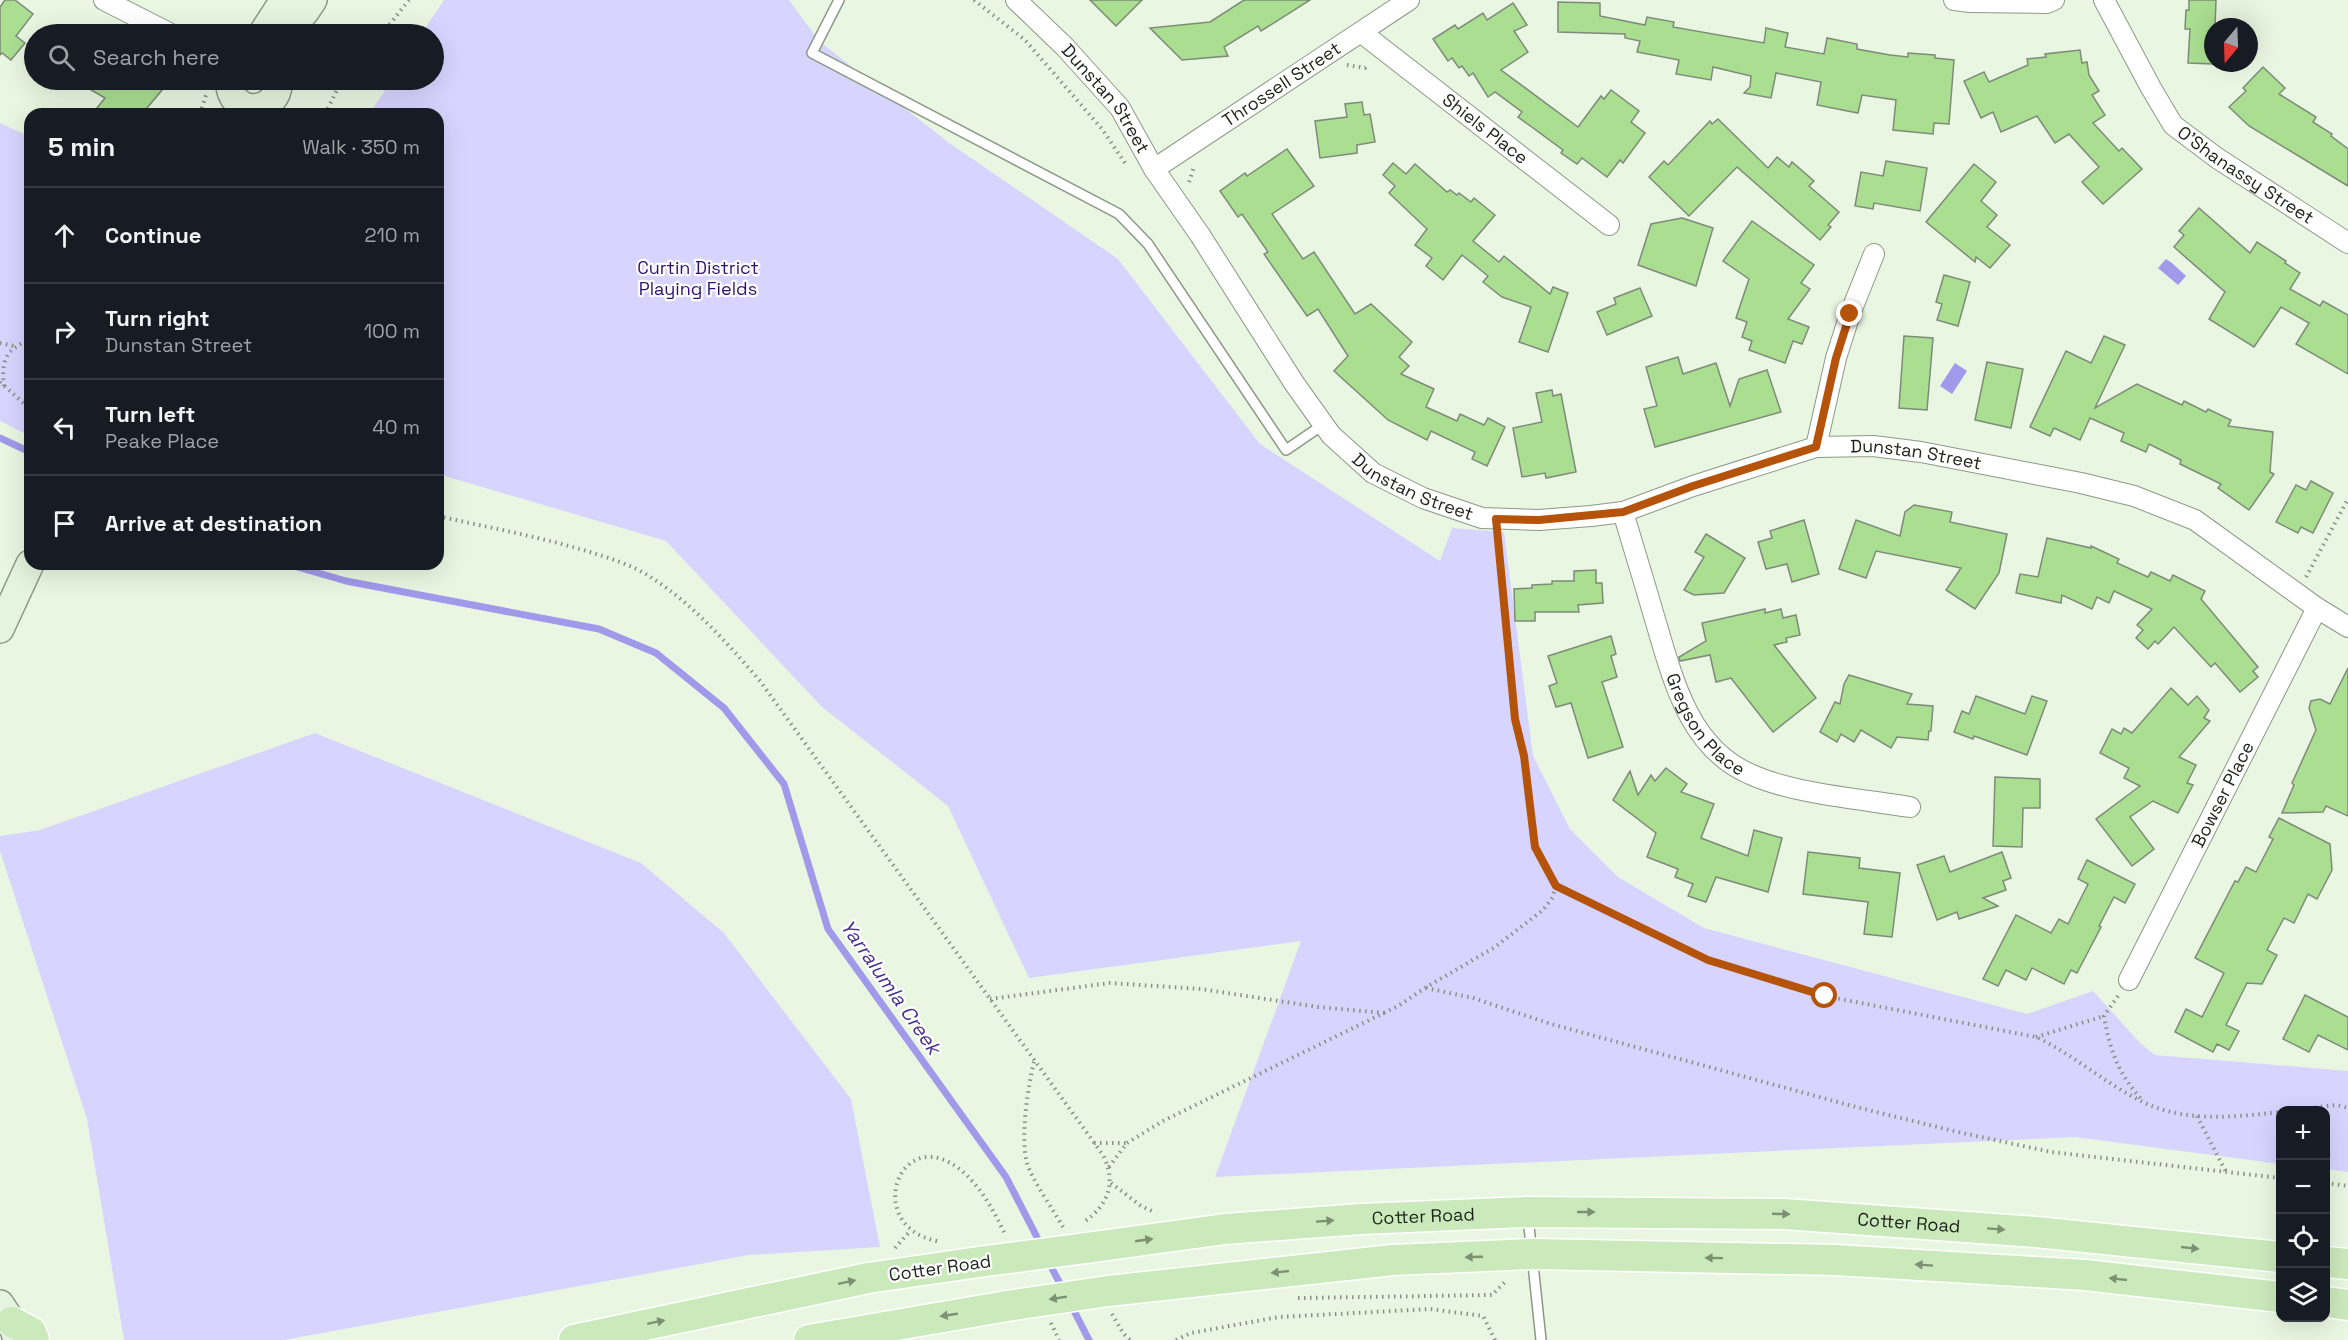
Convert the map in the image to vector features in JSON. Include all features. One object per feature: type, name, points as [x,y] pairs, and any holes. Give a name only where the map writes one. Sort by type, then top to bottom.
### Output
[{"type":"main road","points":[[268,24],[284,0]]},
{"type":"main road","points":[[295,24],[306,12],[312,0]]},
{"type":"main road","points":[[261,108],[276,95],[277,90]]},
{"type":"main road","points":[[225,95],[250,108]]},
{"type":"main road","points":[[0,629],[27,570]]},
{"type":"main road","name":"Cotter Road","points":[[574,1340],[868,1278],[986,1261],[1080,1237],[1361,1219],[1527,1212],[1784,1214],[2036,1232],[2276,1257]]},
{"type":"main road","points":[[809,1340],[1108,1291],[1393,1260],[1533,1254],[1836,1260],[2085,1275],[2276,1297]]},
{"type":"main road","points":[[2330,1262],[2348,1264]]},
{"type":"main road","points":[[2330,1303],[2348,1305]]},
{"type":"street","points":[[104,0],[151,24]]},
{"type":"street","name":"Dunstan Street","points":[[1016,0],[1065,47],[1120,108],[1154,170],[1180,206],[1294,383],[1331,435],[1373,473],[1423,498],[1482,518],[1539,520],[1623,512],[1693,486],[1816,447],[1873,446],[1921,452],[2081,483],[2134,496],[2195,520],[2317,608],[2348,627]]},
{"type":"street","name":"Throssell Street","points":[[1154,170],[1409,0]]},
{"type":"street","points":[[1954,0],[2014,3],[2047,3],[2054,0]]},
{"type":"street","name":"O'Shanassy Street","points":[[2104,0],[2173,125],[2217,158],[2348,243]]},
{"type":"street","name":"Shiels Place","points":[[1362,33],[1610,225]]},
{"type":"street","points":[[1816,447],[1836,358],[1850,314],[1874,254]]},
{"type":"street","name":"Gregson Place","points":[[1623,512],[1675,685],[1692,722],[1710,745],[1731,764],[1749,774],[1775,783],[1910,807]]},
{"type":"street","name":"Bowser Place","points":[[2129,980],[2317,608]]},
{"type":"lane","points":[[839,0],[812,53],[1119,214],[1148,243],[1286,450],[1324,424]]},
{"type":"lane","points":[[1527,1212],[1540,1340]]},
{"type":"path","points":[[390,24],[409,0]]},
{"type":"path","points":[[1338,71],[1347,65],[1365,68],[1369,65]]},
{"type":"path","points":[[328,108],[337,90]]},
{"type":"path","points":[[208,108],[225,95]]},
{"type":"path","points":[[1180,206],[1194,198],[1189,181],[1195,165]]},
{"type":"path","points":[[0,343],[14,346],[24,342]]},
{"type":"path","points":[[14,346],[4,363],[2,384],[24,404]]},
{"type":"path","points":[[2297,594],[2348,499]]},
{"type":"path","points":[[444,517],[561,543],[610,559],[650,576],[685,602],[720,635],[760,681],[1094,1143],[1109,1168],[1110,1189],[1080,1237]]},
{"type":"path","points":[[1496,519],[1515,719],[1524,756],[1535,847],[1556,886],[1708,960],[1825,996],[2036,1037],[2056,1046],[2105,1080],[2144,1103],[2169,1112],[2229,1118],[2276,1112]]},
{"type":"path","points":[[1109,1168],[1127,1143],[1162,1121],[1386,1013],[1495,947],[1544,910],[1553,897],[1556,886]]},
{"type":"path","points":[[2036,1037],[2104,1016],[2129,980]]},
{"type":"path","points":[[990,999],[1110,983],[1201,989],[1318,1007],[1386,1013]]},
{"type":"path","points":[[1425,988],[1473,998],[1551,1024],[1856,1107],[1958,1132],[2051,1152],[2276,1178]]},
{"type":"path","points":[[2104,1016],[2117,1066],[2125,1081],[2144,1103]]},
{"type":"path","points":[[1027,1163],[1024,1141],[1029,1080],[1034,1061]]},
{"type":"path","points":[[2328,1106],[2348,1102]]},
{"type":"path","points":[[2337,1105],[2348,1107]]},
{"type":"path","points":[[2197,1116],[2227,1172]]},
{"type":"path","points":[[1094,1143],[1127,1143]]},
{"type":"path","points":[[942,1242],[922,1237],[911,1230],[896,1205],[899,1175],[916,1159],[926,1157],[940,1159],[957,1167],[974,1183],[997,1218]]},
{"type":"path","points":[[2330,1184],[2348,1186]]},
{"type":"path","points":[[1295,1298],[1492,1295],[1533,1254]]},
{"type":"path","points":[[1176,1340],[1191,1333],[1279,1317],[1430,1309],[1483,1316],[1495,1340]]},
{"type":"green space","name":"Curtin District Playing Fields","points":[[444,0],[789,0],[819,41],[948,142],[1118,259],[1260,444],[1440,561],[1452,528],[1504,532],[1533,756],[1570,829],[1618,877],[1704,928],[2027,1014],[2093,991],[2141,1044],[2155,1055],[2348,1071],[2348,1172],[2330,1170],[2330,1106],[2276,1106],[2276,1163],[2075,1137],[1215,1177],[1301,941],[1029,978],[948,806],[822,707],[666,541],[444,476],[444,108],[373,108],[385,90],[444,90],[444,24],[428,24]]},
{"type":"green space","points":[[0,123],[24,134],[24,433],[0,421]]},
{"type":"green space","points":[[315,733],[641,863],[724,933],[851,1099],[880,1247],[749,1255],[284,1340],[124,1340],[87,1119],[0,851],[0,836],[40,830]]},
{"type":"shaded area","points":[[2166,259],[2186,276],[2178,285],[2158,268]]},
{"type":"shaded area","points":[[1955,363],[1967,371],[1952,394],[1940,386]]},
{"type":"building","points":[[5,0],[15,0],[33,14],[16,36],[24,44],[11,60],[2,53],[0,55],[0,7]]},
{"type":"building","points":[[1090,0],[1142,0],[1116,26]]},
{"type":"building","points":[[1244,0],[1310,0],[1261,31],[1258,26],[1224,47],[1228,56],[1182,60],[1150,28],[1210,22]]},
{"type":"building","points":[[2189,0],[2216,0],[2215,18],[2204,18],[2204,64],[2188,63],[2190,29],[2185,29],[2186,10],[2189,10]]},
{"type":"building","points":[[1558,2],[1600,3],[1600,16],[1645,25],[1647,17],[1674,22],[1673,27],[1764,43],[1766,28],[1788,33],[1785,47],[1824,54],[1827,38],[1857,44],[1857,49],[1890,55],[1908,57],[1908,53],[1935,55],[1935,58],[1954,60],[1949,124],[1934,123],[1933,134],[1893,130],[1896,100],[1862,95],[1858,113],[1817,105],[1821,82],[1776,73],[1771,98],[1744,93],[1750,87],[1751,76],[1713,67],[1711,80],[1676,74],[1679,60],[1637,52],[1640,41],[1625,38],[1625,34],[1558,32]]},
{"type":"building","points":[[1513,3],[1527,25],[1514,31],[1528,52],[1501,70],[1578,127],[1601,96],[1604,99],[1611,90],[1639,111],[1631,122],[1645,133],[1623,163],[1620,160],[1607,177],[1582,158],[1577,164],[1561,153],[1563,150],[1518,117],[1522,112],[1495,92],[1488,97],[1473,73],[1469,76],[1452,58],[1448,61],[1433,39],[1455,25],[1458,29],[1483,13],[1487,20]]},
{"type":"building","points":[[2080,50],[2082,63],[2087,62],[2089,75],[2099,91],[2092,95],[2105,115],[2093,123],[2119,151],[2122,148],[2142,169],[2103,204],[2082,182],[2099,167],[2069,134],[2055,143],[2037,116],[2001,132],[1993,112],[1981,118],[1964,81],[1984,72],[1989,82],[2028,65],[2027,59],[2046,57],[2045,54]]},
{"type":"building","points":[[2263,67],[2285,88],[2279,94],[2316,117],[2313,122],[2332,134],[2331,136],[2348,149],[2348,186],[2249,126],[2229,107],[2246,91],[2243,88]]},
{"type":"building","points":[[91,90],[162,90],[147,108],[97,108],[105,98]]},
{"type":"building","points":[[1362,102],[1364,115],[1370,114],[1375,142],[1357,145],[1357,153],[1320,158],[1315,121],[1347,117],[1345,104]]},
{"type":"building","points":[[1718,119],[1768,168],[1777,157],[1789,167],[1792,162],[1814,181],[1809,186],[1839,212],[1828,225],[1831,227],[1820,240],[1737,167],[1689,216],[1649,177],[1664,161],[1668,165],[1710,121],[1712,124]]},
{"type":"building","points":[[1287,149],[1314,186],[1272,214],[1303,259],[1314,252],[1355,314],[1371,304],[1412,342],[1399,357],[1409,366],[1401,374],[1434,389],[1426,407],[1457,421],[1460,414],[1484,425],[1488,418],[1505,427],[1487,466],[1472,459],[1475,452],[1431,431],[1427,440],[1388,420],[1334,371],[1348,356],[1318,309],[1307,316],[1264,254],[1268,252],[1242,214],[1238,217],[1220,191],[1245,173],[1247,176]]},
{"type":"building","points":[[1886,161],[1927,168],[1920,211],[1874,203],[1873,209],[1855,206],[1861,172],[1883,176]]},
{"type":"building","points":[[1393,163],[1406,174],[1415,164],[1447,192],[1450,190],[1457,195],[1459,193],[1471,202],[1474,198],[1495,215],[1473,241],[1499,262],[1504,256],[1550,294],[1553,287],[1568,293],[1548,352],[1519,342],[1531,307],[1502,297],[1483,282],[1488,276],[1462,255],[1443,280],[1426,266],[1432,258],[1415,245],[1427,229],[1389,193],[1395,186],[1383,175]]},
{"type":"building","points":[[1974,164],[1996,182],[1981,201],[1997,215],[1987,227],[2010,245],[1990,268],[1976,257],[1975,262],[1926,222]]},
{"type":"building","points":[[2199,208],[2250,253],[2257,242],[2300,273],[2290,289],[2320,306],[2323,301],[2348,315],[2348,374],[2296,344],[2309,323],[2281,307],[2254,347],[2209,319],[2225,292],[2174,247],[2184,235],[2179,231]]},
{"type":"building","points":[[1682,218],[1713,228],[1696,286],[1638,265],[1651,224]]},
{"type":"building","points":[[1752,221],[1814,265],[1801,283],[1810,289],[1788,319],[1809,327],[1802,344],[1793,341],[1785,363],[1749,350],[1752,341],[1742,337],[1747,322],[1736,318],[1749,279],[1723,261]]},
{"type":"building","points":[[1944,275],[1970,282],[1958,326],[1937,320],[1942,304],[1936,302]]},
{"type":"building","points":[[1640,288],[1652,316],[1607,335],[1597,312],[1616,304],[1614,298]]},
{"type":"building","points":[[1904,336],[1933,338],[1927,410],[1899,408]]},
{"type":"building","points":[[2104,336],[2125,345],[2095,408],[2137,384],[2182,405],[2184,401],[2206,412],[2208,409],[2231,420],[2228,426],[2273,432],[2270,472],[2274,474],[2249,510],[2218,488],[2221,484],[2180,464],[2181,460],[2149,444],[2146,452],[2121,441],[2124,433],[2090,418],[2080,440],[2054,428],[2050,436],[2030,427],[2066,351],[2091,363]]},
{"type":"building","points":[[1678,357],[1683,374],[1716,363],[1730,406],[1739,379],[1767,370],[1781,412],[1655,447],[1644,409],[1657,406],[1646,367]]},
{"type":"building","points":[[1987,362],[2023,369],[2011,428],[1975,420]]},
{"type":"building","points":[[1552,390],[1553,396],[1561,394],[1576,472],[1546,478],[1545,473],[1522,477],[1513,428],[1542,422],[1536,393]]},
{"type":"building","points":[[2311,481],[2333,493],[2313,533],[2301,527],[2298,533],[2276,522],[2296,485],[2306,490]]},
{"type":"building","points":[[1914,505],[1952,512],[1950,522],[2007,534],[1999,573],[1975,609],[1946,590],[1961,568],[1876,551],[1866,578],[1839,569],[1856,520],[1900,536],[1905,512]]},
{"type":"building","points":[[1804,520],[1819,574],[1792,582],[1787,564],[1766,569],[1758,542],[1772,538],[1770,531]]},
{"type":"building","points":[[1706,534],[1745,558],[1724,593],[1694,595],[1684,590],[1704,557],[1695,552]]},
{"type":"building","points":[[2047,538],[2091,548],[2091,546],[2119,559],[2117,563],[2148,577],[2151,572],[2170,581],[2173,575],[2205,591],[2201,599],[2258,667],[2253,671],[2258,677],[2240,692],[2215,663],[2211,667],[2174,627],[2158,644],[2155,641],[2148,649],[2136,638],[2143,630],[2137,625],[2152,609],[2114,591],[2109,603],[2097,597],[2092,609],[2062,595],[2061,603],[2016,593],[2020,574],[2038,577]]},
{"type":"building","points":[[1596,570],[1596,583],[1602,583],[1603,603],[1578,605],[1579,612],[1535,612],[1535,621],[1515,621],[1514,589],[1552,584],[1552,581],[1574,581],[1574,571]]},
{"type":"building","points":[[1765,609],[1765,613],[1781,609],[1783,618],[1796,615],[1800,635],[1786,638],[1787,642],[1774,645],[1816,698],[1773,732],[1731,678],[1716,682],[1710,655],[1680,661],[1679,657],[1706,641],[1702,623]]},
{"type":"building","points":[[1611,636],[1616,654],[1611,656],[1617,677],[1602,682],[1623,747],[1588,758],[1571,703],[1556,707],[1549,686],[1557,683],[1548,656]]},
{"type":"building","points":[[2348,668],[2348,816],[2326,806],[2323,812],[2282,813],[2294,785],[2292,783],[2316,730],[2309,708],[2311,701],[2320,699],[2330,704]]},
{"type":"building","points":[[1849,675],[1912,694],[1907,704],[1933,706],[1928,740],[1897,737],[1891,748],[1861,730],[1854,742],[1841,734],[1837,742],[1820,732],[1835,702],[1840,704],[1844,684]]},
{"type":"building","points":[[2171,688],[2188,705],[2197,696],[2209,710],[2204,718],[2210,721],[2179,757],[2196,765],[2187,783],[2193,785],[2178,813],[2153,801],[2130,817],[2154,849],[2132,866],[2096,819],[2140,786],[2124,778],[2129,768],[2100,753],[2112,729],[2121,734],[2124,728],[2132,733]]},
{"type":"building","points":[[1976,696],[2025,714],[2032,696],[2047,701],[2027,755],[1974,736],[1973,739],[1954,732],[1962,711],[1969,714]]},
{"type":"building","points":[[1666,768],[1687,784],[1681,792],[1714,804],[1701,838],[1748,856],[1754,830],[1782,838],[1768,892],[1716,877],[1706,902],[1688,896],[1693,884],[1675,877],[1678,869],[1647,857],[1656,833],[1613,800],[1630,771],[1638,795],[1651,775],[1655,781]]},
{"type":"building","points":[[1995,777],[2040,779],[2040,808],[2023,808],[2022,847],[1993,846]]},
{"type":"building","points":[[2279,818],[2330,844],[2332,870],[2317,899],[2308,894],[2294,923],[2284,918],[2267,950],[2277,955],[2262,984],[2247,983],[2226,1025],[2239,1031],[2229,1050],[2217,1044],[2213,1052],[2175,1032],[2186,1009],[2202,1017],[2224,973],[2195,958],[2235,881],[2238,882],[2246,867],[2256,872],[2273,839],[2269,837]]},
{"type":"building","points":[[1808,852],[1860,858],[1859,868],[1900,873],[1892,937],[1864,934],[1868,902],[1803,894]]},
{"type":"building","points":[[2002,852],[2011,878],[2003,881],[2006,890],[1983,898],[1998,906],[1959,919],[1957,912],[1937,920],[1917,865],[1944,856],[1950,872]]},
{"type":"building","points":[[2087,860],[2135,884],[2125,903],[2114,897],[2077,973],[2071,970],[2064,984],[2032,968],[2026,980],[2006,970],[1998,986],[1983,979],[2016,915],[2051,933],[2059,919],[2068,924],[2088,884],[2078,879]]},
{"type":"building","points":[[2305,995],[2348,1017],[2348,1050],[2318,1035],[2309,1052],[2283,1039]]},
{"type":"waterway","name":"Yarralumla Creek","points":[[0,438],[24,449]]},
{"type":"waterway","name":"Yarralumla Creek","points":[[308,570],[346,581],[599,629],[656,653],[724,708],[784,784],[828,929],[1006,1177],[1041,1245]]},
{"type":"waterway","name":"Yarralumla Creek","points":[[1048,1261],[1064,1291]]},
{"type":"waterway","name":"Yarralumla Creek","points":[[1070,1303],[1089,1340]]},
{"type":"route","points":[[1825,996],[1708,960],[1556,886],[1535,847],[1524,756],[1515,719],[1496,519],[1539,520],[1623,512],[1693,486],[1816,447],[1836,358],[1850,314]]}]
